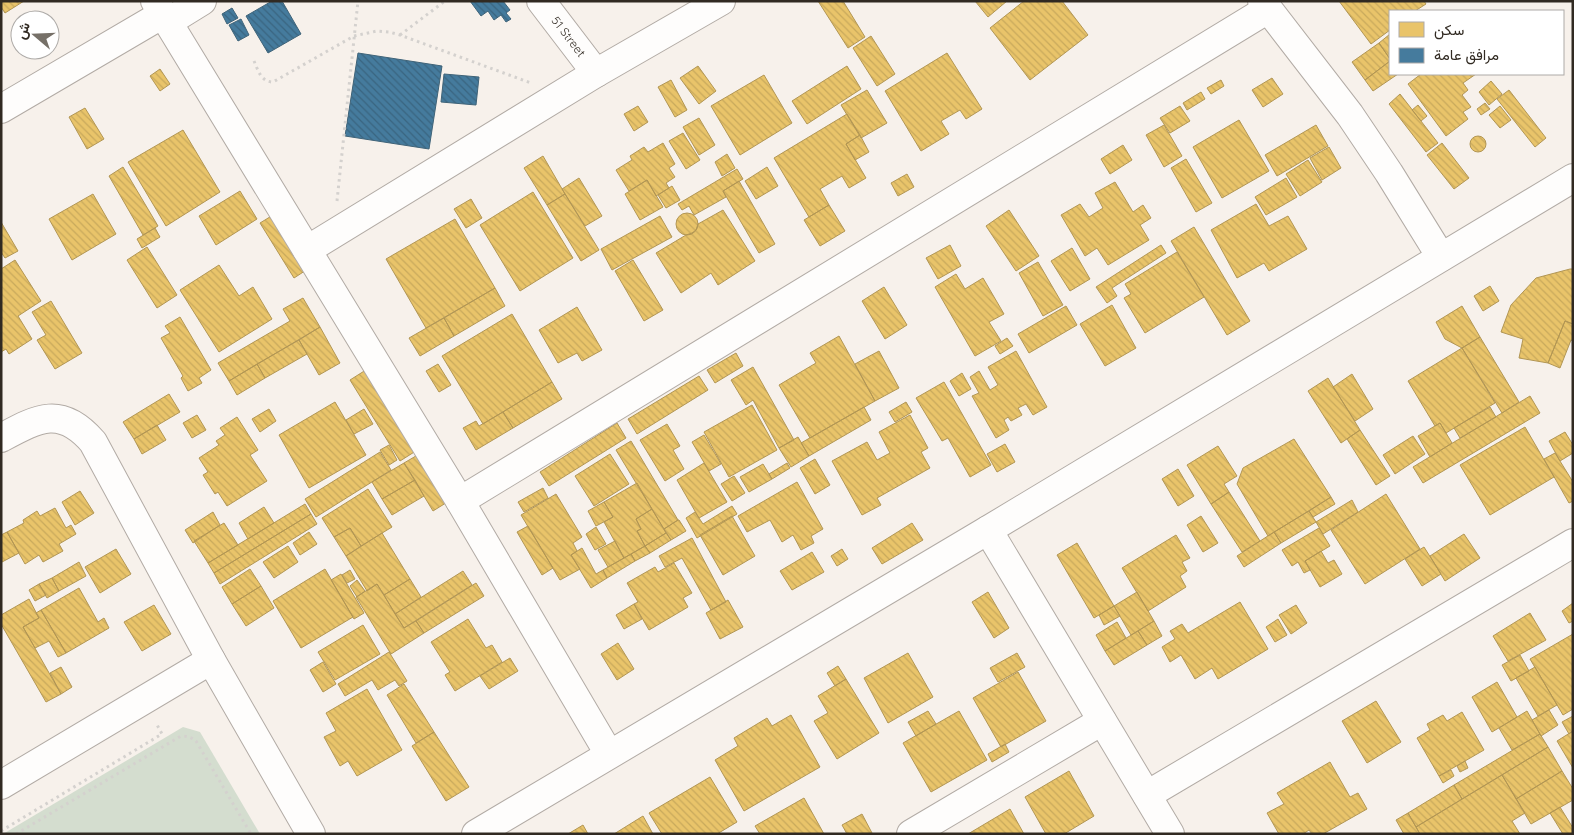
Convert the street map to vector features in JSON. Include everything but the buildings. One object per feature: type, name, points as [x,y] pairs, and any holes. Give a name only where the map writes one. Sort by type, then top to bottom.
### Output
[{"type":"street","points":[[1,109],[162,13],[202,1]]},
{"type":"street","name":"51 Street","points":[[541,1],[596,74]]},
{"type":"street","points":[[307,250],[562,94],[721,1]]},
{"type":"street","points":[[460,501],[1265,5],[1350,114],[1441,257]]},
{"type":"street","points":[[162,13],[460,501],[608,754]]},
{"type":"street","points":[[476,834],[988,530],[1573,178]]},
{"type":"street","points":[[1,438],[40,419],[55,418],[70,422],[82,430],[92,442],[211,660],[311,834]]},
{"type":"street","points":[[988,530],[1170,834]]},
{"type":"street","points":[[1147,795],[1573,543]]},
{"type":"street","points":[[1,785],[211,660]]},
{"type":"street","points":[[911,834],[1102,721]]},
{"type":"path","points":[[334,234],[358,1]]},
{"type":"path","points":[[400,35],[446,1]]},
{"type":"path","points":[[254,61],[263,78],[273,82],[354,36],[377,31],[389,32],[562,94]]},
{"type":"path","points":[[1,831],[162,734],[144,700]]},
{"type":"path","points":[[16,834],[181,736],[193,738],[196,741],[251,834]]},
{"type":"green space","points":[[183,727],[200,732],[260,834],[3,834]]}]
